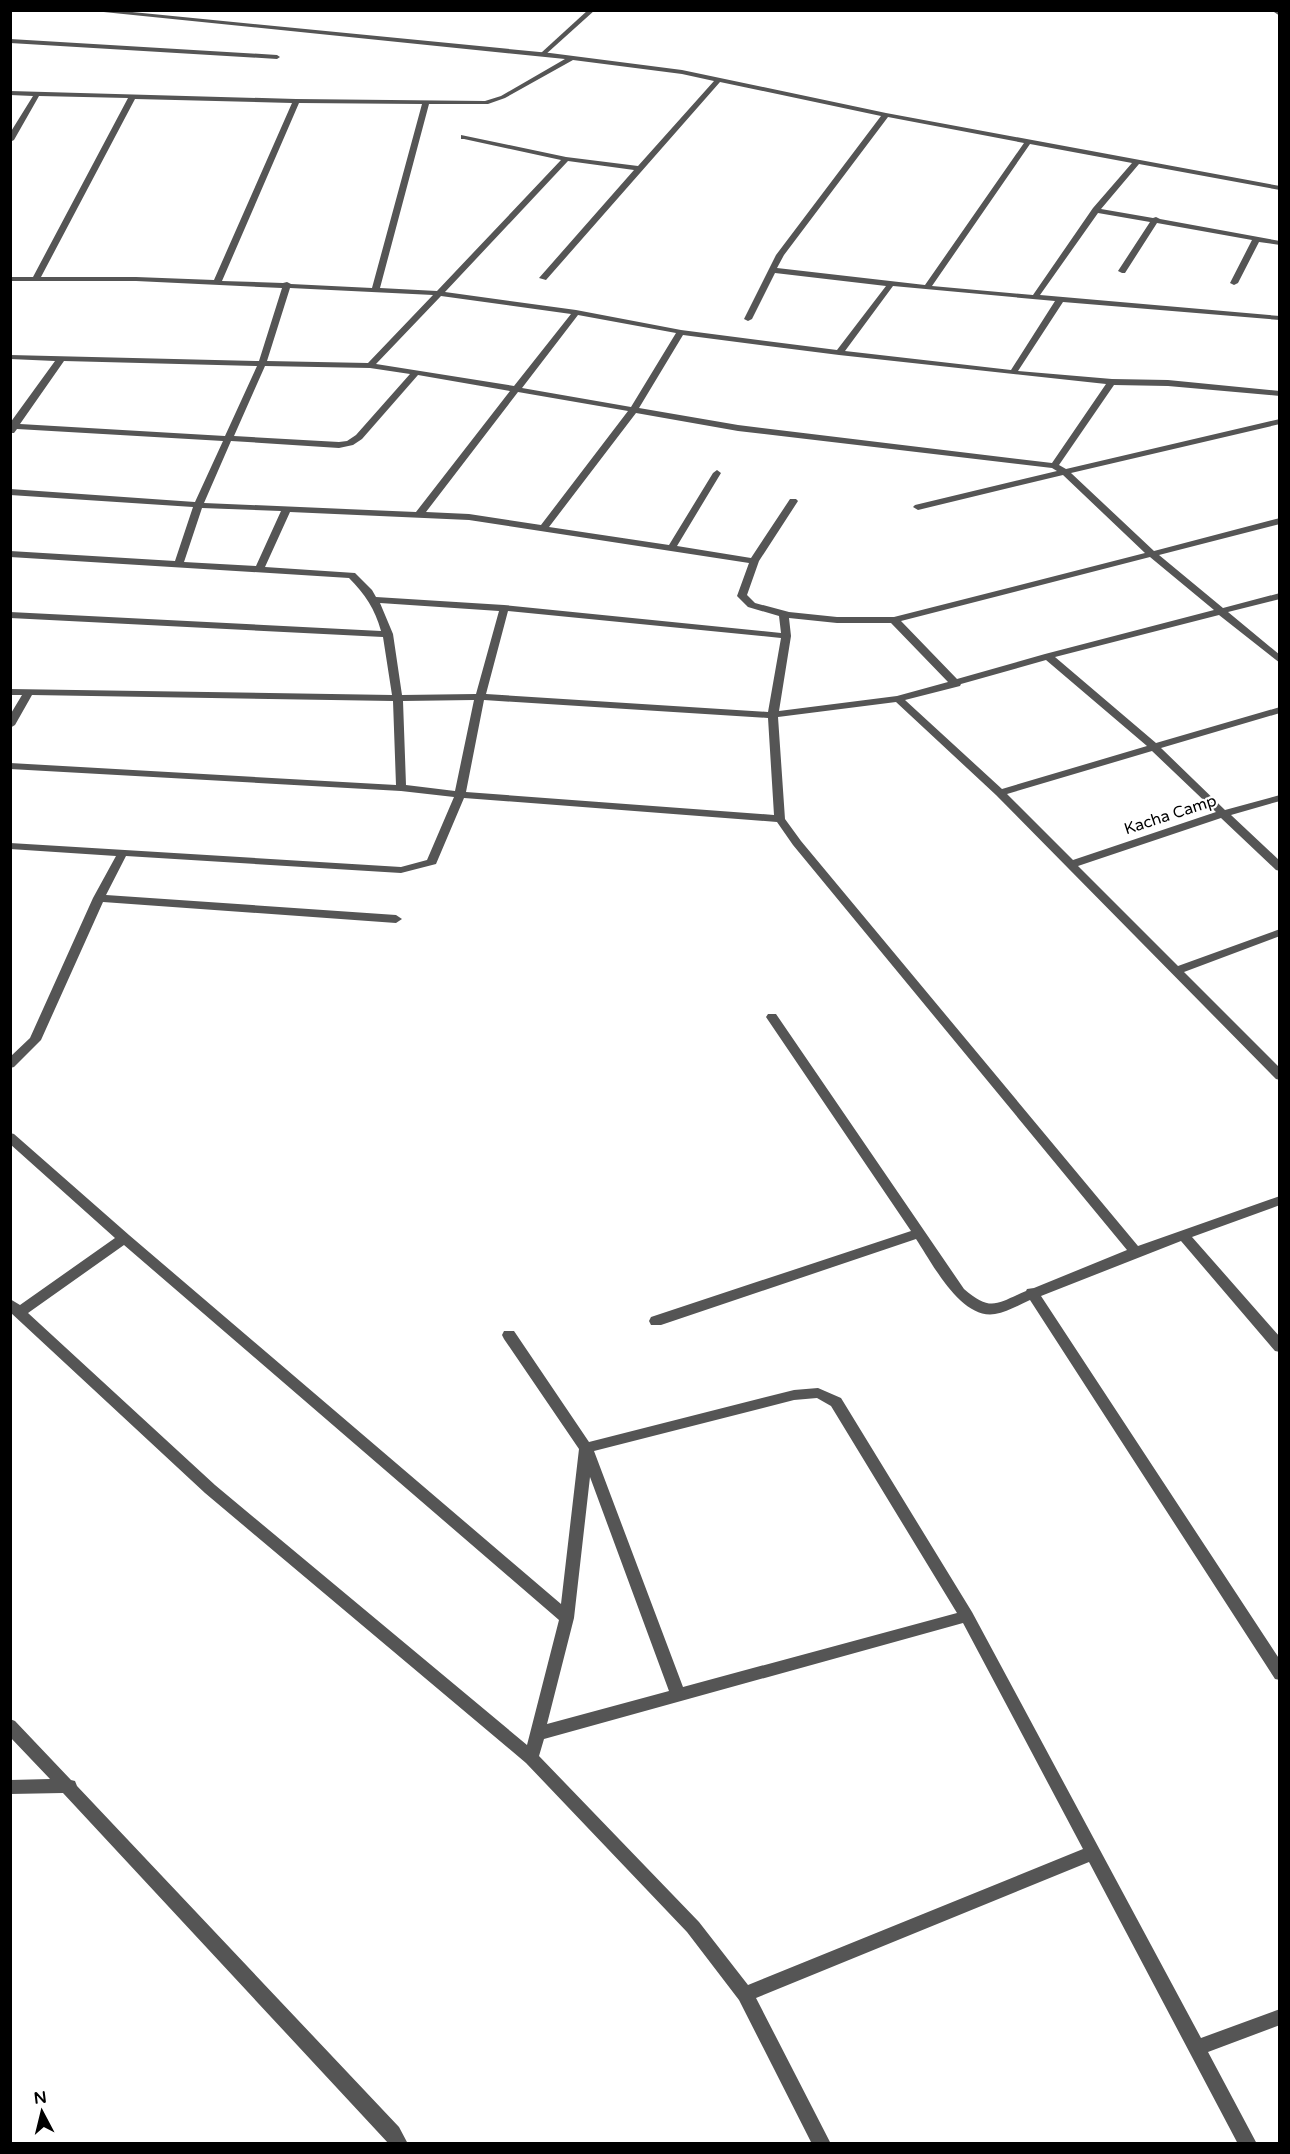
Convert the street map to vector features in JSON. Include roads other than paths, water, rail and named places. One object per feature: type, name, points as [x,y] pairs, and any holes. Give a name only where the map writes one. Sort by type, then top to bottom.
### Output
[{"type":"street","points":[[87,10],[543,54],[682,72],[886,115],[1280,188]]},
{"type":"street","points":[[543,54],[592,10]]},
{"type":"street","points":[[1274,10],[1280,14]]},
{"type":"street","points":[[10,41],[277,57]]},
{"type":"street","points":[[10,93],[474,104],[495,101],[571,58]]},
{"type":"street","points":[[543,278],[718,80]]},
{"type":"street","points":[[10,140],[37,94]]},
{"type":"street","points":[[35,280],[133,96]]},
{"type":"street","points":[[217,283],[296,101]]},
{"type":"street","points":[[376,288],[426,103]]},
{"type":"street","points":[[748,319],[780,255],[886,115]]},
{"type":"street","points":[[464,137],[566,159],[639,169]]},
{"type":"street","points":[[927,288],[1028,142]]},
{"type":"street","points":[[370,366],[566,159]]},
{"type":"street","points":[[1035,297],[1096,210],[1136,163]]},
{"type":"street","points":[[1096,210],[1280,243]]},
{"type":"street","points":[[1122,271],[1156,219]]},
{"type":"street","points":[[1234,283],[1257,239]]},
{"type":"street","points":[[772,270],[927,288],[1280,318]]},
{"type":"street","points":[[10,279],[136,279],[376,288],[438,293],[576,312],[681,332],[839,353],[1013,373],[1112,382],[1168,383],[1280,394]]},
{"type":"street","points":[[179,564],[198,505],[262,364],[287,284]]},
{"type":"street","points":[[839,353],[892,284]]},
{"type":"street","points":[[1013,373],[1061,299]]},
{"type":"street","points":[[418,516],[576,312]]},
{"type":"street","points":[[543,529],[633,411],[681,332]]},
{"type":"street","points":[[10,357],[370,366],[738,428],[1054,466],[1066,473],[1152,554],[1280,660]]},
{"type":"street","points":[[11,428],[62,357]]},
{"type":"street","points":[[11,428],[339,445],[350,443],[359,437],[416,372]]},
{"type":"street","points":[[1054,466],[1112,382]]},
{"type":"street","points":[[918,507],[1280,421]]},
{"type":"street","points":[[671,549],[717,473]]},
{"type":"street","points":[[10,492],[286,510],[488,518],[543,529],[754,561]]},
{"type":"street","points":[[794,501],[754,561],[742,596],[746,603],[754,608],[784,614],[855,621],[894,620],[1280,520]]},
{"type":"street","points":[[259,569],[286,510]]},
{"type":"street","points":[[10,554],[352,575],[361,581],[374,600],[388,634],[399,698],[401,788]]},
{"type":"street","points":[[10,692],[399,698],[480,697],[773,715],[898,699],[1048,656],[1280,596]]},
{"type":"street","points":[[374,600],[504,608],[786,636]]},
{"type":"street","points":[[10,846],[401,870],[413,869],[432,862],[460,795],[480,697],[504,608]]},
{"type":"street","points":[[784,614],[786,636],[773,715],[780,819],[1136,1252]]},
{"type":"street","points":[[10,615],[388,634]]},
{"type":"street","points":[[894,620],[956,684]]},
{"type":"street","points":[[1048,656],[1154,747],[1280,868]]},
{"type":"street","points":[[10,724],[28,693]]},
{"type":"street","points":[[898,699],[1073,864],[1280,1076]]},
{"type":"street","points":[[1000,793],[1280,710]]},
{"type":"street","points":[[10,766],[401,788],[460,795],[780,819]]},
{"type":"street","name":"Kacha Camp","points":[[1073,864],[1222,814],[1280,798]]},
{"type":"street","points":[[10,1064],[35,1040],[99,898],[122,854]]},
{"type":"street","points":[[99,898],[396,919]]},
{"type":"street","points":[[1176,971],[1280,932]]},
{"type":"street","points":[[772,1017],[959,1292],[974,1305],[993,1310],[1032,1292],[1136,1252],[1280,1200]]},
{"type":"street","points":[[1265,1062],[1280,1057]]},
{"type":"street","points":[[10,1137],[124,1238],[567,1618]]},
{"type":"street","points":[[656,1321],[920,1233]]},
{"type":"street","points":[[1183,1235],[1279,1346]]},
{"type":"street","points":[[124,1238],[15,1308],[210,1489],[531,1758],[693,1927],[745,1994],[822,2144]]},
{"type":"street","points":[[1032,1292],[1280,1674]]},
{"type":"street","points":[[508,1335],[586,1448],[678,1695]]},
{"type":"street","points":[[586,1448],[794,1395],[818,1393],[836,1402],[967,1616],[1248,2144]]},
{"type":"street","points":[[531,1758],[567,1618],[586,1448]]},
{"type":"street","points":[[537,1734],[967,1616]]},
{"type":"street","points":[[10,1726],[69,1786],[393,2133],[399,2144]]},
{"type":"street","points":[[10,1787],[69,1786]]},
{"type":"street","points":[[745,1994],[1092,1853]]},
{"type":"street","points":[[1197,2048],[1280,2018]]}]
